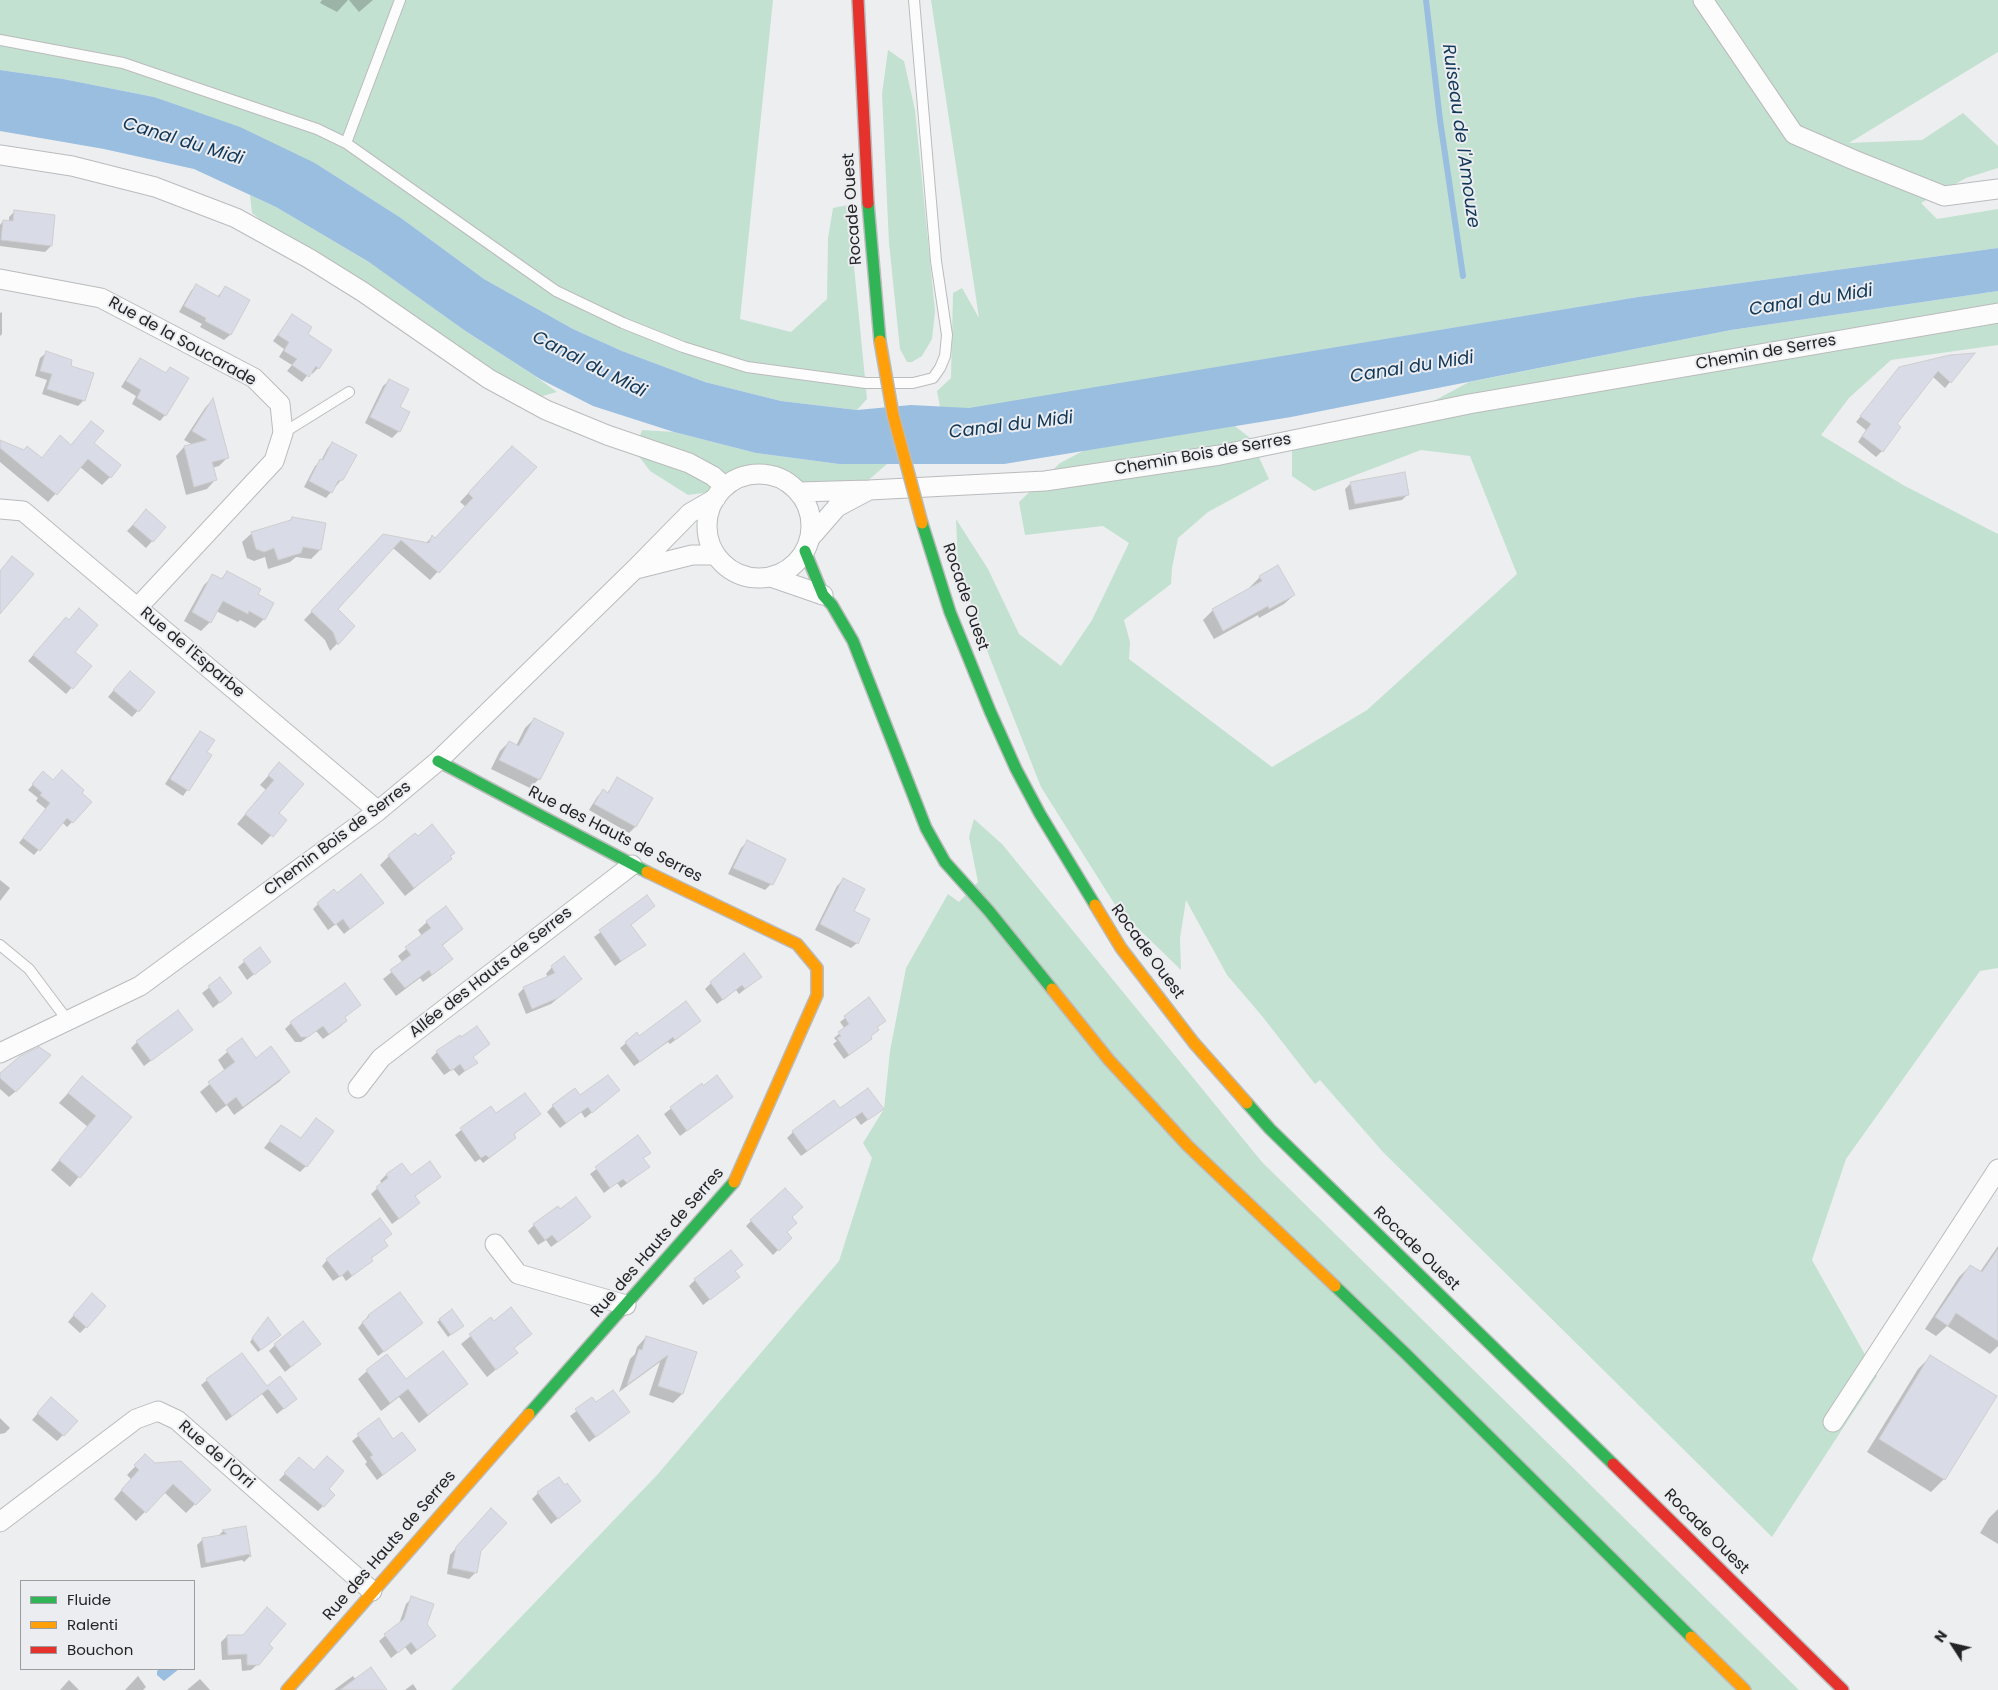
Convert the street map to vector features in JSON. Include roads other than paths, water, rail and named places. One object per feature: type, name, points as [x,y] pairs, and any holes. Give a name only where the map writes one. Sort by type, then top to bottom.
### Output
[{"type":"street","name":"Rocade Ouest","points":[[858,0],[869,221],[880,341],[893,415],[922,523],[954,621],[990,711],[1016,769],[1040,814],[1121,948],[1194,1042],[1277,1136],[1843,1690]]},
{"type":"street","points":[[1703,0],[1794,134],[1944,196],[1998,188]]},
{"type":"street","points":[[0,155],[72,166],[155,187],[236,218],[310,259],[363,292],[489,380],[546,410],[607,435],[689,462],[713,476],[721,493]]},
{"type":"street","name":"Rue de la Soucarade","points":[[0,279],[101,298],[254,378],[280,404],[283,433],[274,462],[138,607]]},
{"type":"street","name":"Chemin de Serres","points":[[1534,392],[1998,313]]},
{"type":"street","name":"Chemin Bois de Serres","points":[[799,492],[1045,481],[1220,455],[1534,392]]},
{"type":"street","points":[[755,475],[771,476],[786,482],[799,492],[807,506],[811,522],[808,545],[798,562],[786,571],[771,577],[755,578],[740,575],[726,567],[716,555],[710,542],[707,526],[710,512],[721,493],[739,478],[755,475]]},
{"type":"street","name":"Chemin Bois de Serres","points":[[808,545],[837,507],[869,490]]},
{"type":"street","name":"Chemin Bois de Serres","points":[[0,1053],[140,986],[378,811],[438,761],[690,513],[721,493]]},
{"type":"street","name":"Rue de l'Esparbe","points":[[0,509],[23,511],[378,811]]},
{"type":"street","points":[[808,545],[823,595],[832,605],[853,641],[926,828],[945,862],[989,911],[1109,1060],[1188,1146],[1406,1354],[1745,1690]]},
{"type":"street","points":[[635,569],[692,555],[716,555]]},
{"type":"street","points":[[771,577],[823,595]]},
{"type":"street","name":"Rue des Hauts de Serres","points":[[287,1690],[736,1181],[817,995],[817,968],[797,944],[632,865],[438,761]]},
{"type":"street","name":"Allée des Hauts de Serres","points":[[358,1088],[380,1058],[632,865]]},
{"type":"street","points":[[1833,1422],[1998,1169]]},
{"type":"street","points":[[494,1244],[518,1274],[626,1305]]},
{"type":"street","name":"Rue de l'Orri","points":[[0,1522],[136,1419],[158,1411],[177,1420],[372,1592]]},
{"type":"lane","points":[[346,143],[400,0]]},
{"type":"lane","points":[[0,40],[122,63],[317,129],[346,143],[556,291],[622,323],[683,347],[747,367],[866,383],[912,383],[933,378],[946,356],[947,335],[936,261],[914,0]]},
{"type":"lane","points":[[283,433],[349,392]]},
{"type":"lane","points":[[0,945],[29,969],[68,1020]]},
{"type":"water","name":"Canal du Midi","points":[[0,70],[63,79],[154,97],[240,127],[315,163],[401,218],[484,279],[573,329],[622,351],[705,382],[781,401],[857,410],[911,405],[969,408],[1638,297],[1998,248],[1998,291],[1731,330],[1291,417],[1004,464],[839,464],[756,453],[674,432],[593,406],[540,379],[464,330],[369,262],[276,207],[194,169],[104,149],[0,131]]},
{"type":"water","points":[[178,1670],[164,1681],[157,1675],[157,1671]]},
{"type":"waterway","name":"Ruiseau de l'Amouze","points":[[1426,0],[1440,120],[1463,276]]}]
